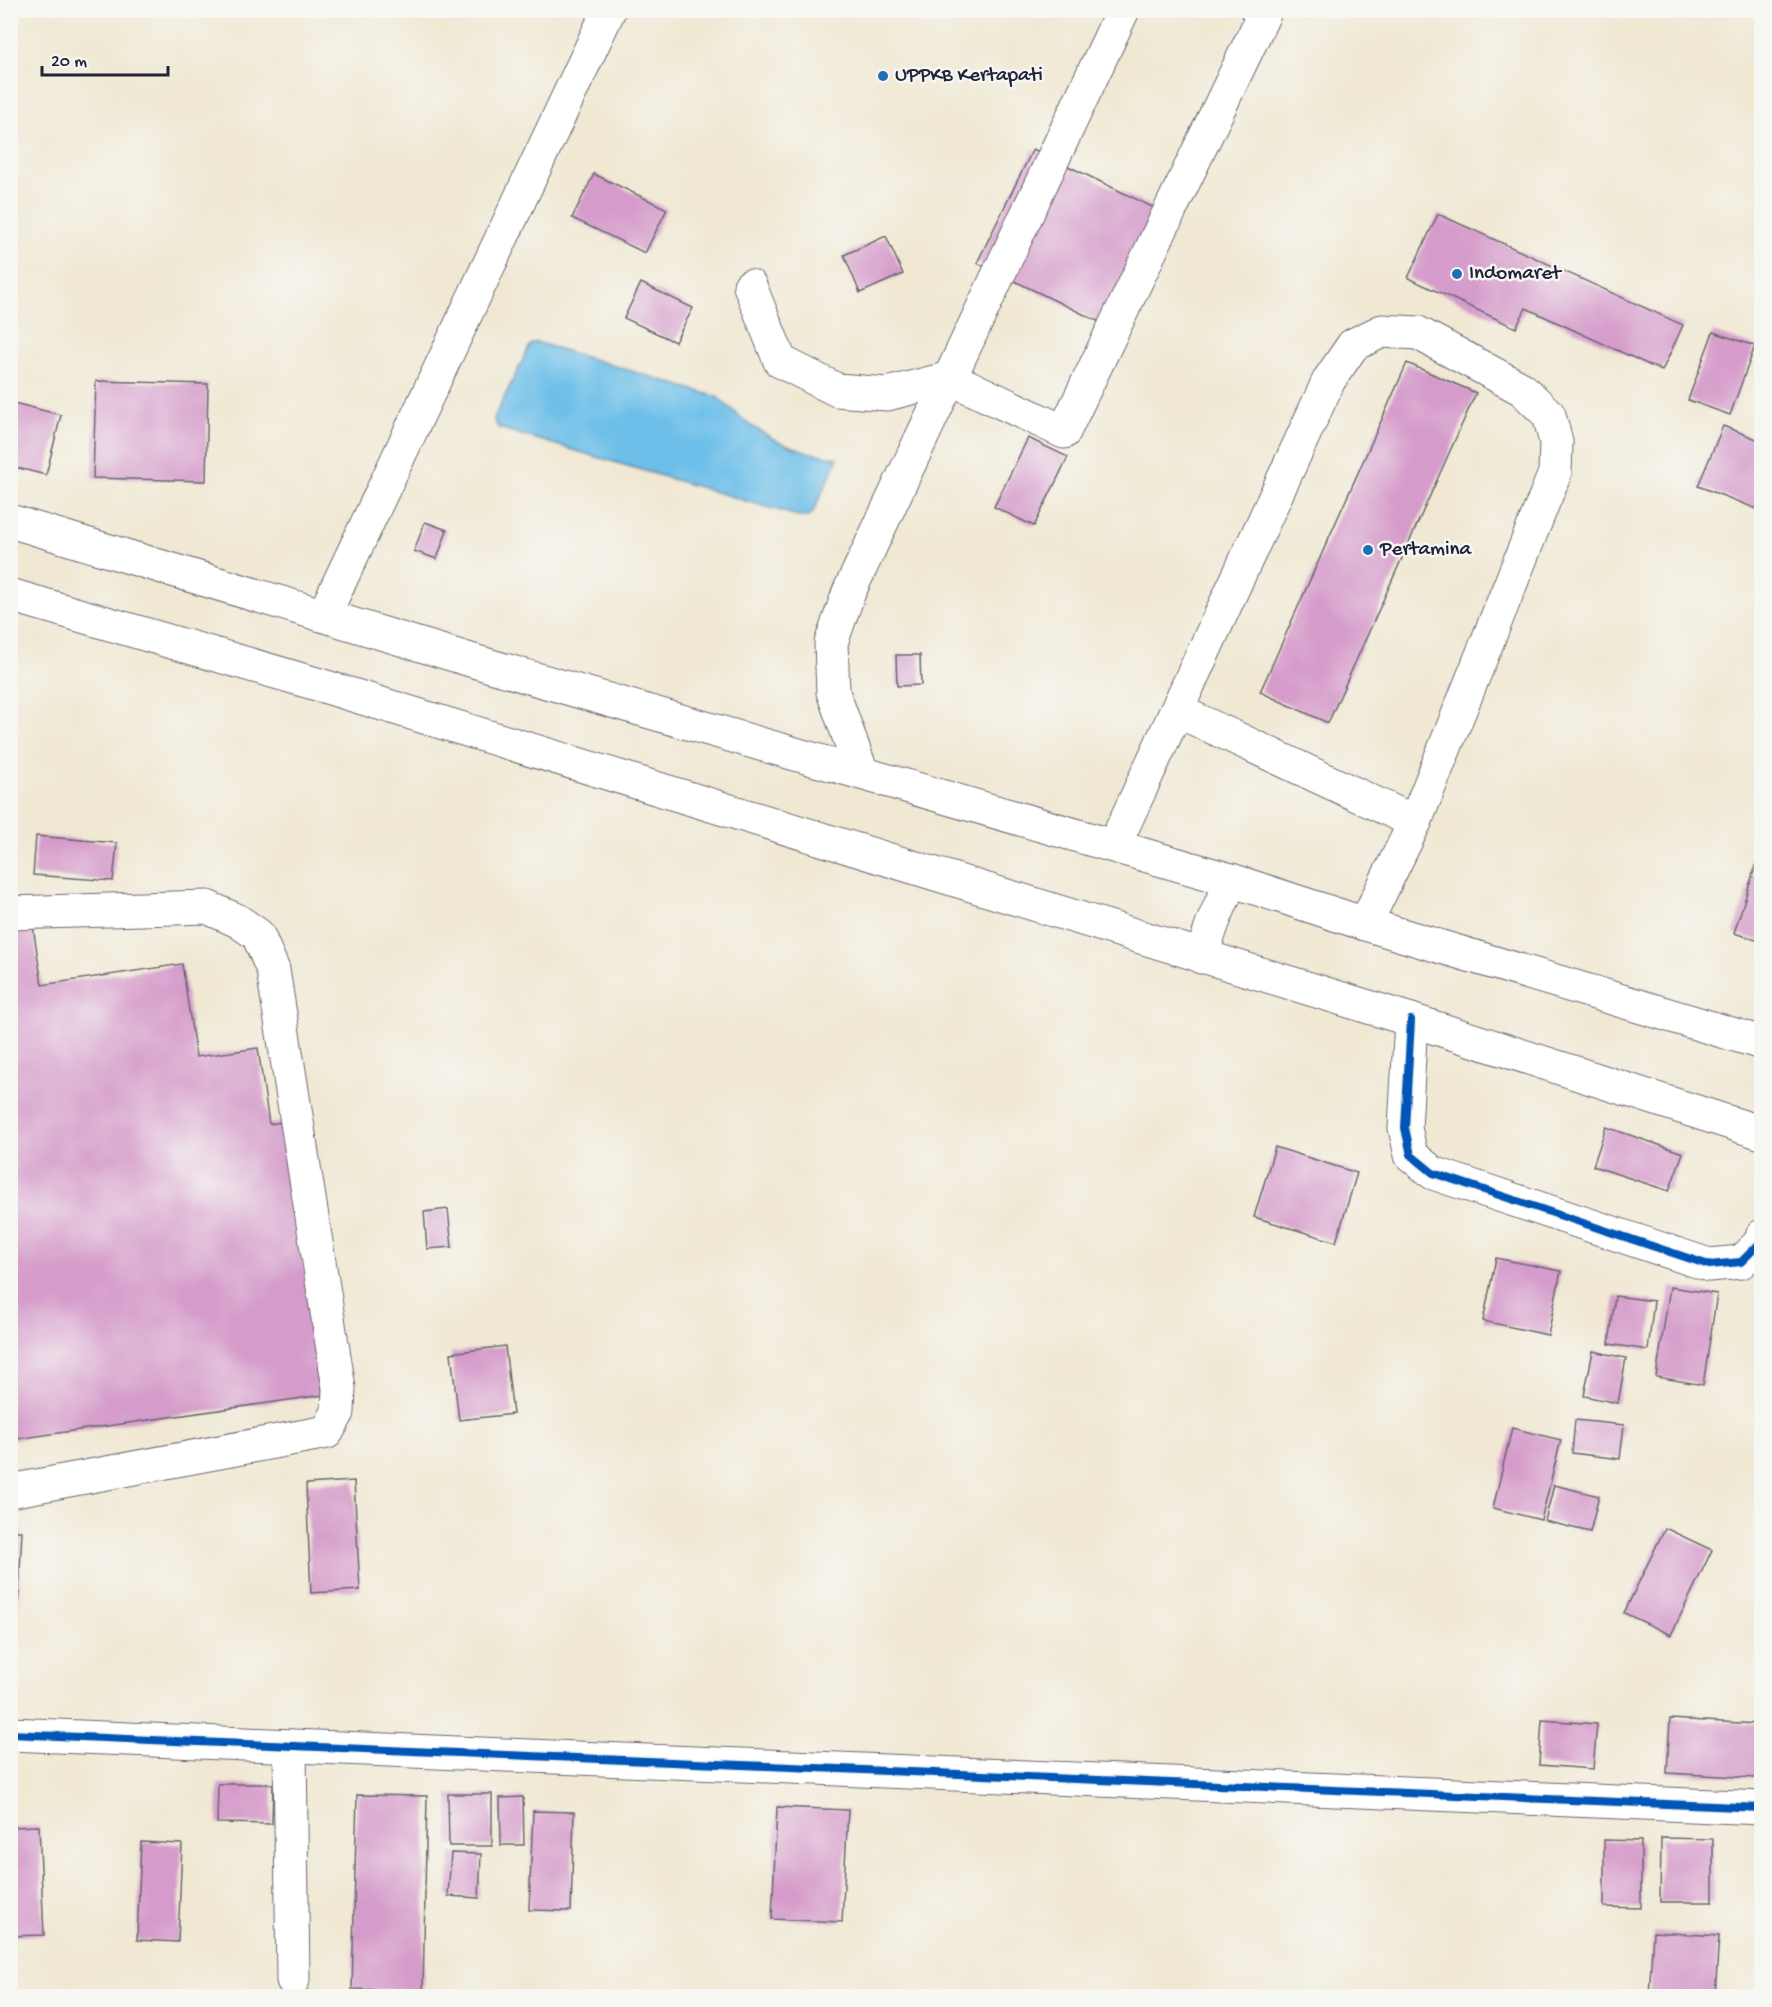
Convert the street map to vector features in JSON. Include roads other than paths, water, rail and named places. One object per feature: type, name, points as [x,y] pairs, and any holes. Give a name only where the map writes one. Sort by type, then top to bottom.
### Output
[{"type":"main road","points":[[324,615],[609,10]]},
{"type":"main road","points":[[862,773],[833,692],[831,643],[849,592],[1123,10]]},
{"type":"main road","points":[[750,286],[780,361],[837,390],[887,394],[950,378],[1064,432],[1264,14],[1257,10]]},
{"type":"main road","points":[[1114,846],[1329,380],[1353,345],[1382,331],[1418,333],[1522,389],[1549,415],[1556,442],[1555,473],[1415,822],[1365,924]]},
{"type":"main road","points":[[10,521],[477,662],[1231,880],[1365,924],[1761,1043]]},
{"type":"main road","points":[[10,595],[320,685],[1411,1020],[1761,1133]]},
{"type":"main road","points":[[1178,711],[1415,822]]},
{"type":"main road","points":[[1201,957],[1231,880]]},
{"type":"main road","points":[[10,913],[207,907],[238,921],[258,935],[273,970],[339,1388],[338,1412],[327,1432],[10,1491]]},
{"type":"main road","points":[[1411,1020],[1405,1128],[1411,1155],[1433,1173],[1709,1265],[1741,1262],[1760,1243],[1761,1236]]},
{"type":"main road","points":[[10,1734],[1761,1808]]},
{"type":"main road","points":[[290,1746],[293,1980]]},
{"type":"water","points":[[536,342],[717,397],[751,426],[779,442],[811,453],[838,458],[813,512],[808,517],[801,517],[499,428],[494,418],[530,345]]},
{"type":"place","name":"UPPKB Kertapati","points":[[883,76]]},
{"type":"place","name":"Indomaret","points":[[1457,274]]},
{"type":"place","name":"Pertamina","points":[[1368,550]]}]
